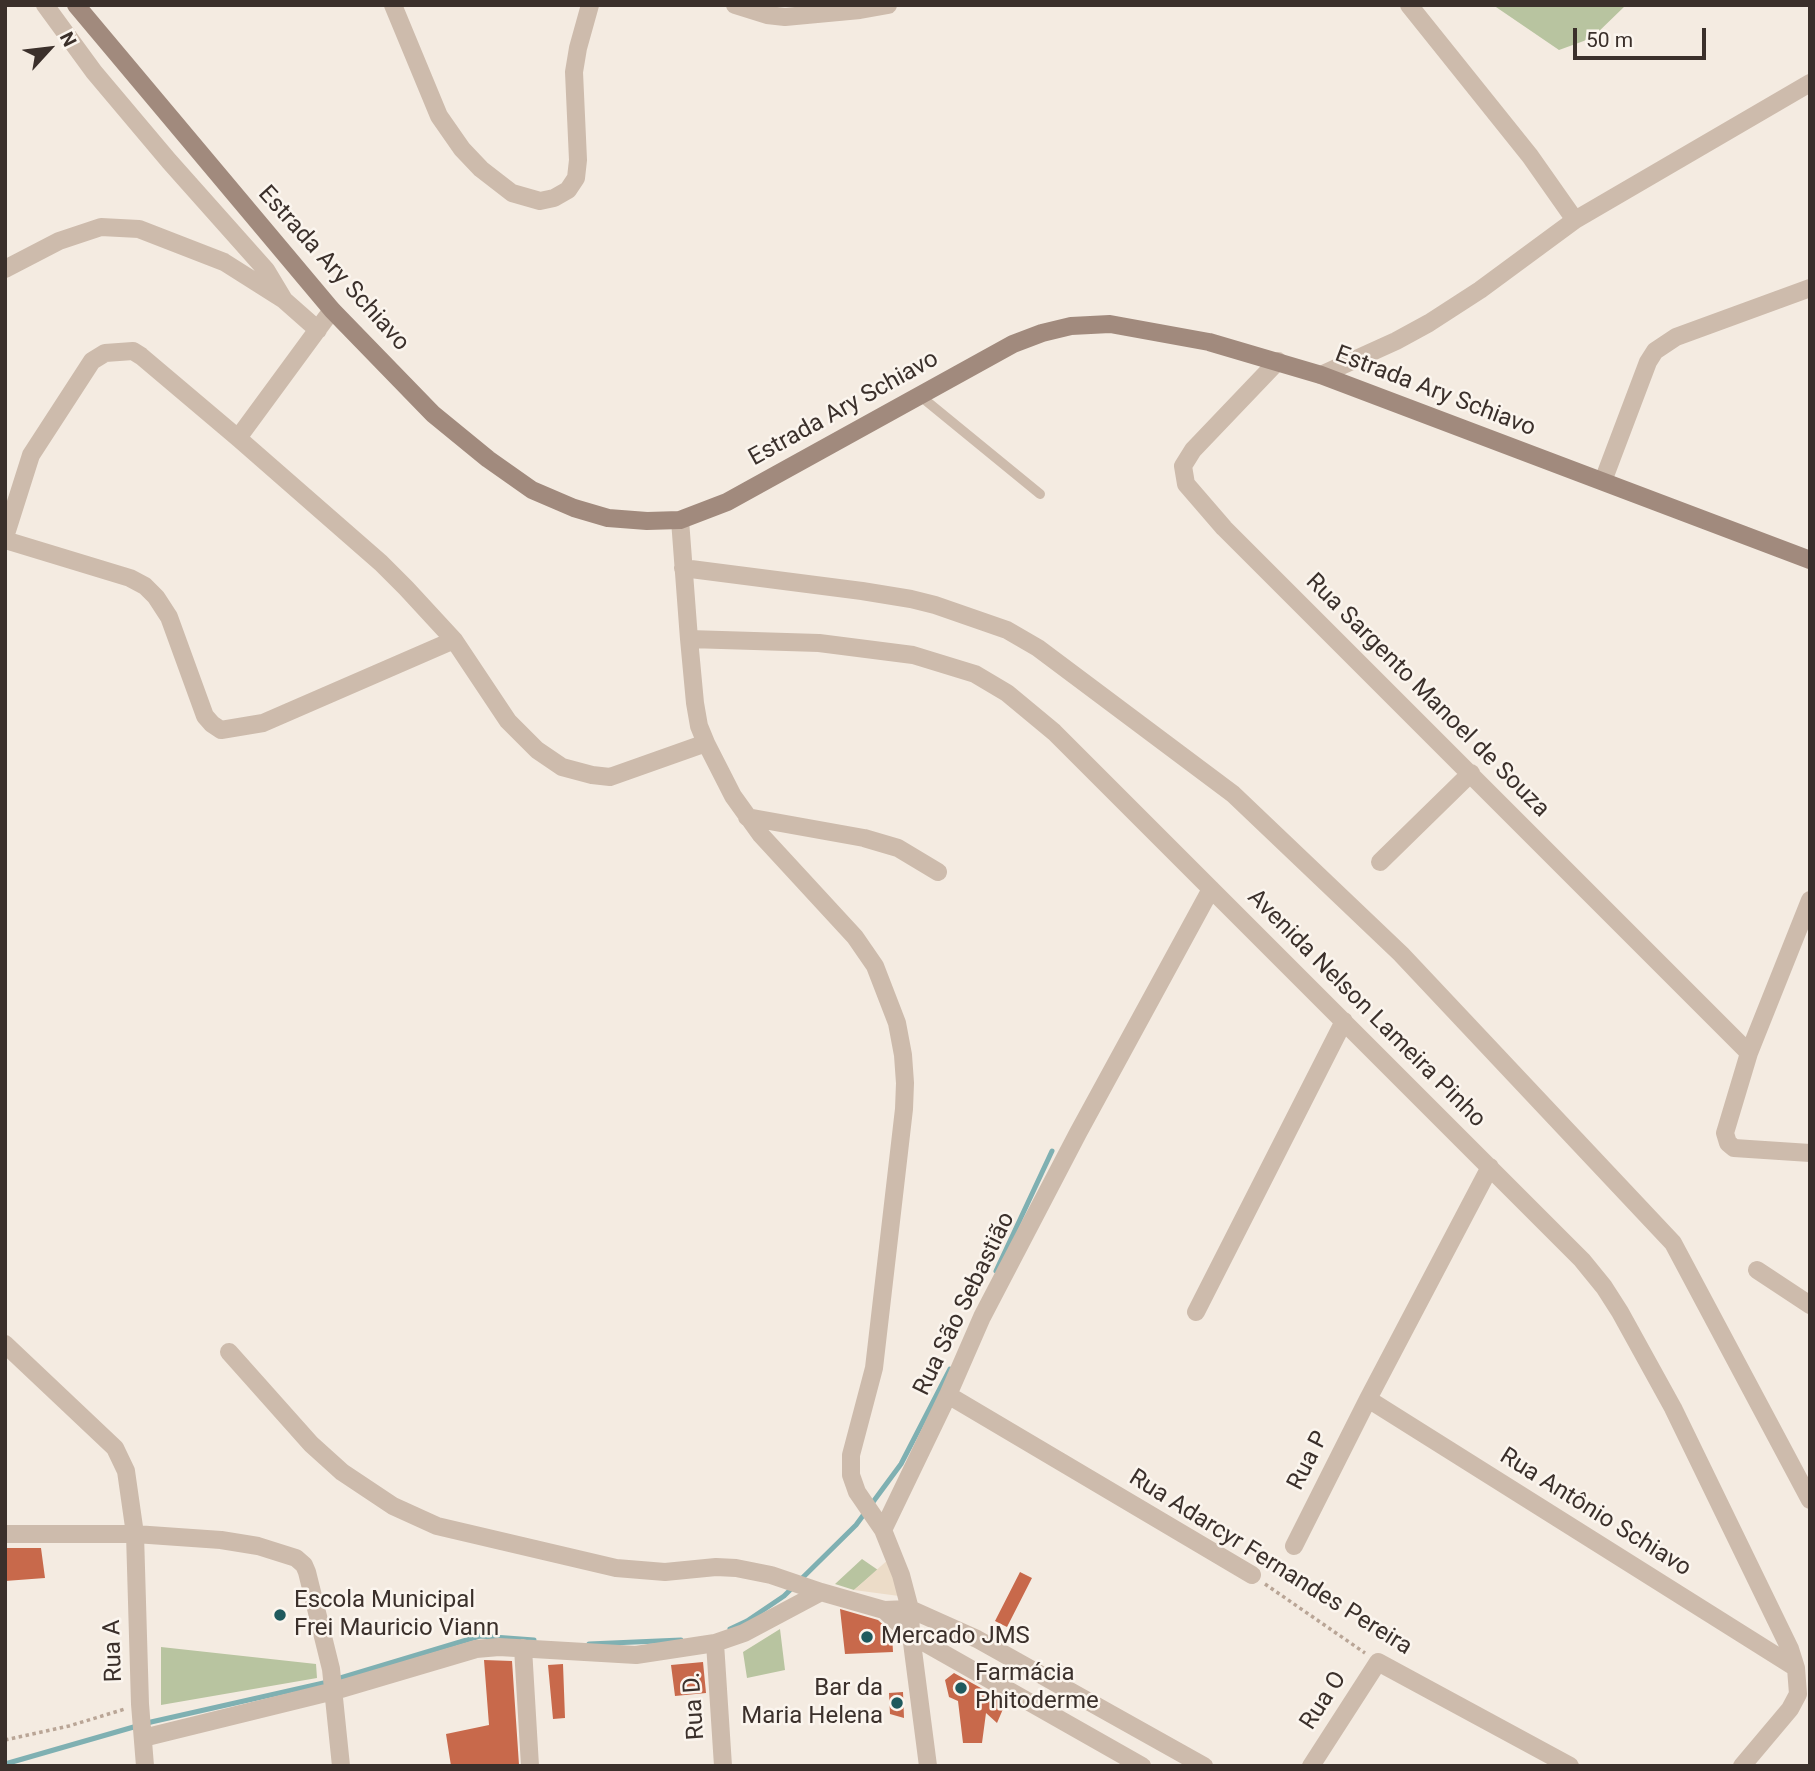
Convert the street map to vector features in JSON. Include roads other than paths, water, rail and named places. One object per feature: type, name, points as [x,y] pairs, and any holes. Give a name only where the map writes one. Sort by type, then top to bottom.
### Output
[{"type":"main road","name":"Estrada Ary Schiavo","points":[[76,5],[332,310],[433,414],[488,459],[532,490],[574,508],[608,518],[647,522],[680,520],[727,502],[1013,344],[1071,326],[1110,324],[1209,342],[1321,375],[1810,560]]},
{"type":"street","points":[[45,5],[94,72],[266,270],[284,300]]},
{"type":"street","points":[[393,5],[439,116],[462,149],[481,169],[512,193],[540,201],[554,198],[568,190],[576,178],[578,160],[574,72],[590,5]]},
{"type":"street","points":[[735,5],[767,15],[785,17],[888,5]]},
{"type":"street","points":[[1409,5],[1530,156],[1575,220]]},
{"type":"street","points":[[1321,375],[1429,323],[1480,290],[1575,220],[1810,83]]},
{"type":"street","points":[[5,269],[49,246],[101,228],[139,229],[224,261],[284,300],[318,330]]},
{"type":"street","points":[[1603,481],[1648,362],[1655,351],[1676,337],[1810,288]]},
{"type":"street","points":[[238,438],[332,310]]},
{"type":"street","points":[[454,640],[263,723],[221,730],[205,716],[169,617],[145,586],[130,578],[5,538],[31,455],[92,361],[105,353],[133,351],[238,438],[380,563],[454,640],[508,721],[537,750],[562,767],[610,777],[706,743]]},
{"type":"street","name":"Rua Sargento Manoel de Souza","points":[[1278,361],[1193,450],[1183,466],[1186,484],[1224,528],[1749,1053]]},
{"type":"street","points":[[680,520],[695,703],[699,726],[706,743],[747,817],[855,937],[875,966],[897,1023],[903,1055],[904,1109],[874,1368],[851,1455],[851,1475],[857,1492],[879,1523],[901,1575],[910,1609],[928,1766]]},
{"type":"street","points":[[682,568],[889,595],[935,605],[1007,630],[1038,648],[1233,794],[1401,954],[1673,1243],[1810,1500]]},
{"type":"street","name":"Avenida Nelson Lameira Pinho","points":[[689,639],[819,643],[913,655],[975,674],[1007,693],[1054,732],[1582,1260],[1620,1312],[1673,1408],[1790,1649],[1796,1668],[1798,1694],[1790,1709],[1742,1766]]},
{"type":"street","points":[[1380,862],[1471,773]]},
{"type":"street","points":[[747,817],[864,838],[898,848],[938,872]]},
{"type":"street","name":"Rua São Sebastião","points":[[879,1523],[948,1395],[982,1317],[1029,1227],[1211,888]]},
{"type":"street","points":[[1810,900],[1749,1053],[1726,1138],[1734,1148],[1810,1153]]},
{"type":"street","points":[[1196,1312],[1344,1021]]},
{"type":"street","name":"Rua P","points":[[1294,1546],[1490,1167]]},
{"type":"street","points":[[1757,1270],[1810,1305]]},
{"type":"street","name":"Rua A","points":[[5,1344],[114,1448],[126,1471],[135,1535],[145,1766]]},
{"type":"street","points":[[229,1352],[311,1444],[342,1472],[393,1506],[437,1526],[616,1568],[665,1572],[716,1567],[736,1568],[779,1577],[884,1610],[910,1609],[977,1639],[1204,1766]]},
{"type":"street","name":"Rua Adarcyr Fernandes Pereira","points":[[948,1395],[1252,1575]]},
{"type":"street","name":"Rua Antônio Schiavo","points":[[1368,1399],[1796,1668]]},
{"type":"street","points":[[5,1534],[135,1535],[221,1540],[258,1546],[296,1558],[304,1565],[333,1682],[341,1766]]},
{"type":"street","points":[[142,1721],[333,1682],[476,1649],[499,1647],[636,1655],[715,1643],[744,1633],[813,1589]]},
{"type":"street","points":[[884,1610],[911,1635],[1142,1766]]},
{"type":"street","name":"Rua D.","points":[[715,1643],[723,1766]]},
{"type":"street","points":[[523,1648],[530,1766]]},
{"type":"street","name":"Rua Adarcyr Fernandes Pereira","points":[[1378,1662],[1570,1766]]},
{"type":"street","name":"Rua O","points":[[1311,1766],[1378,1662]]},
{"type":"lane","points":[[919,395],[1040,494]]},
{"type":"waterway","points":[[996,1271],[1052,1151]]},
{"type":"waterway","points":[[730,1629],[784,1596],[856,1525],[901,1464],[950,1369]]},
{"type":"waterway","points":[[337,1679],[480,1636],[534,1640]]},
{"type":"waterway","points":[[589,1644],[681,1640]]},
{"type":"waterway","points":[[5,1764],[151,1722],[328,1682]]},
{"type":"place","name":"Escola Municipal Frei Mauricio Viann","points":[[280,1615]]},
{"type":"place","name":"Mercado JMS","points":[[867,1637]]},
{"type":"place","name":"Farmácia Phitoderme","points":[[961,1688]]},
{"type":"place","name":"Bar da Maria Helena","points":[[897,1703]]}]
